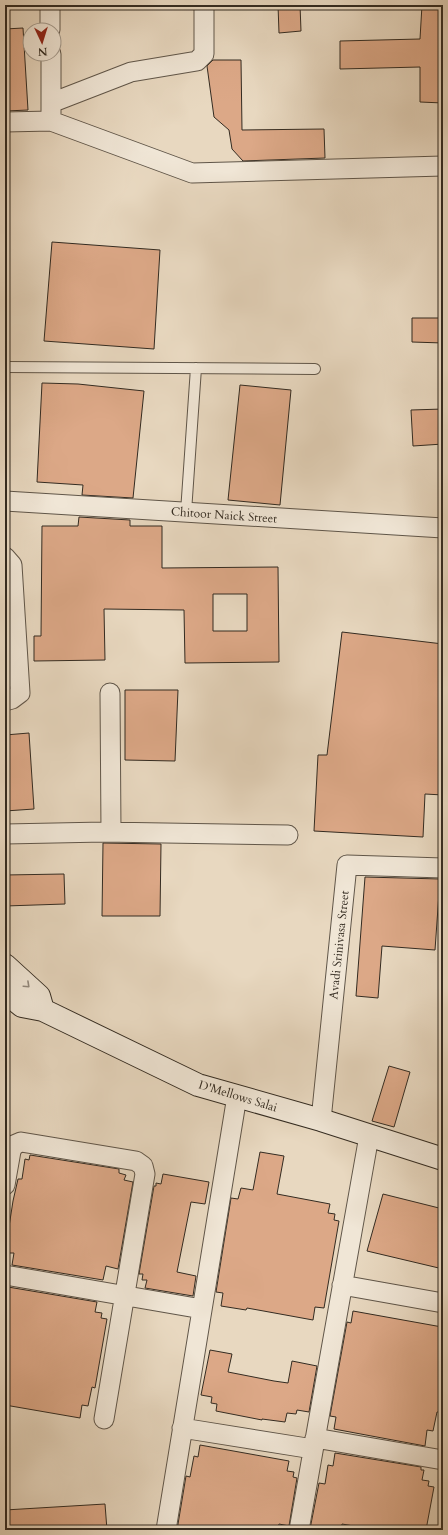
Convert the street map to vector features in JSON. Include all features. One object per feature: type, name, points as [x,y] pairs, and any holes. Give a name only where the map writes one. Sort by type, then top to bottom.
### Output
[{"type":"main road","points":[[5,965],[39,996],[43,1010]]},
{"type":"main road","name":"D'Mellows Salai","points":[[5,992],[22,1006],[43,1010],[198,1085],[320,1120],[443,1159]]},
{"type":"street","points":[[50,5],[50,22]]},
{"type":"street","points":[[5,122],[51,112],[131,72],[197,61],[204,54],[204,5]]},
{"type":"street","points":[[51,62],[51,112]]},
{"type":"street","points":[[51,112],[192,173],[443,166]]},
{"type":"street","name":"Chitoor Naick Street","points":[[5,501],[443,528]]},
{"type":"street","points":[[5,557],[12,565],[20,693],[5,702]]},
{"type":"street","points":[[110,693],[111,832]]},
{"type":"street","points":[[5,834],[111,832],[288,835]]},
{"type":"street","name":"Avadi Srinivasa Street","points":[[320,1120],[348,865],[443,868]]},
{"type":"street","points":[[166,1530],[237,1096]]},
{"type":"street","points":[[299,1530],[369,1136]]},
{"type":"street","points":[[5,1184],[11,1151],[14,1145],[21,1142],[136,1161],[143,1166],[145,1174],[104,1419]]},
{"type":"street","points":[[5,1276],[202,1309]]},
{"type":"street","points":[[342,1285],[443,1303]]},
{"type":"street","points":[[182,1428],[443,1460]]},
{"type":"lane","points":[[5,366],[315,369]]},
{"type":"lane","points":[[186,512],[196,368]]},
{"type":"building","points":[[278,5],[300,5],[301,31],[279,33]]},
{"type":"building","points":[[422,5],[443,5],[443,103],[420,102],[420,67],[340,69],[340,41],[420,39]]},
{"type":"building","points":[[22,28],[22,62],[25,62],[28,110],[6,111],[5,29]]},
{"type":"building","points":[[213,60],[241,60],[242,130],[324,129],[325,158],[243,161],[232,149],[229,130],[214,117],[207,66]]},
{"type":"building","points":[[52,242],[160,250],[154,349],[44,341]]},
{"type":"building","points":[[412,318],[443,318],[443,343],[412,342]]},
{"type":"building","points":[[42,383],[78,384],[144,391],[133,498],[82,495],[83,485],[37,482]]},
{"type":"building","points":[[240,385],[291,390],[280,505],[228,500]]},
{"type":"building","points":[[443,409],[443,444],[413,446],[411,410]]},
{"type":"building","points":[[79,517],[130,520],[130,526],[162,526],[162,568],[278,567],[279,662],[185,663],[184,610],[104,609],[105,660],[34,661],[34,636],[41,636],[42,526],[78,526]],"holes":[[[213,594],[247,594],[247,631],[213,631]]]},
{"type":"building","points":[[342,632],[443,644],[443,795],[425,794],[423,837],[314,831],[318,755],[327,755]]},
{"type":"building","points":[[125,690],[178,690],[175,761],[125,760]]},
{"type":"building","points":[[29,733],[34,809],[5,811],[5,735]]},
{"type":"building","points":[[103,843],[161,844],[160,916],[102,916]]},
{"type":"building","points":[[64,874],[65,904],[5,906],[5,875]]},
{"type":"building","points":[[365,877],[440,879],[435,950],[382,946],[378,998],[356,996]]},
{"type":"building","points":[[389,1066],[410,1072],[394,1127],[372,1121]]},
{"type":"building","points":[[260,1152],[284,1156],[277,1194],[330,1204],[328,1213],[335,1214],[334,1220],[339,1221],[324,1308],[315,1307],[313,1320],[247,1308],[246,1310],[221,1306],[223,1293],[216,1292],[231,1198],[238,1199],[241,1188],[253,1190]]},
{"type":"building","points":[[30,1155],[119,1169],[119,1173],[126,1175],[124,1180],[133,1182],[118,1269],[106,1266],[103,1280],[12,1265],[14,1253],[8,1253],[9,1246],[6,1246],[13,1201],[18,1179],[22,1179],[25,1159],[29,1160]]},
{"type":"building","points":[[163,1174],[209,1182],[205,1204],[191,1202],[177,1272],[196,1276],[193,1296],[145,1288],[147,1280],[142,1280],[143,1274],[139,1274],[154,1186],[156,1186],[156,1183],[161,1184]]},
{"type":"building","points":[[383,1194],[443,1209],[443,1269],[367,1251]]},
{"type":"building","points":[[8,1287],[97,1302],[95,1312],[102,1313],[101,1318],[107,1319],[95,1388],[92,1387],[88,1406],[82,1405],[80,1418],[5,1405],[5,1303]]},
{"type":"building","points":[[353,1311],[442,1327],[440,1336],[443,1337],[443,1397],[440,1412],[437,1412],[433,1431],[427,1430],[425,1446],[334,1429],[336,1417],[330,1416],[347,1322],[351,1323]]},
{"type":"building","points":[[210,1350],[232,1354],[228,1372],[274,1381],[288,1383],[292,1361],[317,1366],[309,1412],[297,1410],[296,1414],[287,1413],[285,1422],[262,1420],[216,1411],[217,1404],[211,1403],[212,1397],[201,1395]]},
{"type":"building","points":[[200,1445],[289,1461],[287,1471],[294,1472],[293,1477],[297,1478],[289,1526],[279,1524],[277,1530],[177,1530],[186,1476],[190,1477],[194,1456],[198,1457]]},
{"type":"building","points":[[335,1453],[421,1467],[421,1470],[424,1470],[422,1480],[429,1481],[428,1486],[434,1487],[426,1530],[377,1530],[342,1524],[341,1530],[310,1529],[319,1483],[325,1484],[328,1465],[333,1466]]},
{"type":"building","points":[[105,1504],[107,1530],[5,1530],[5,1510]]}]
